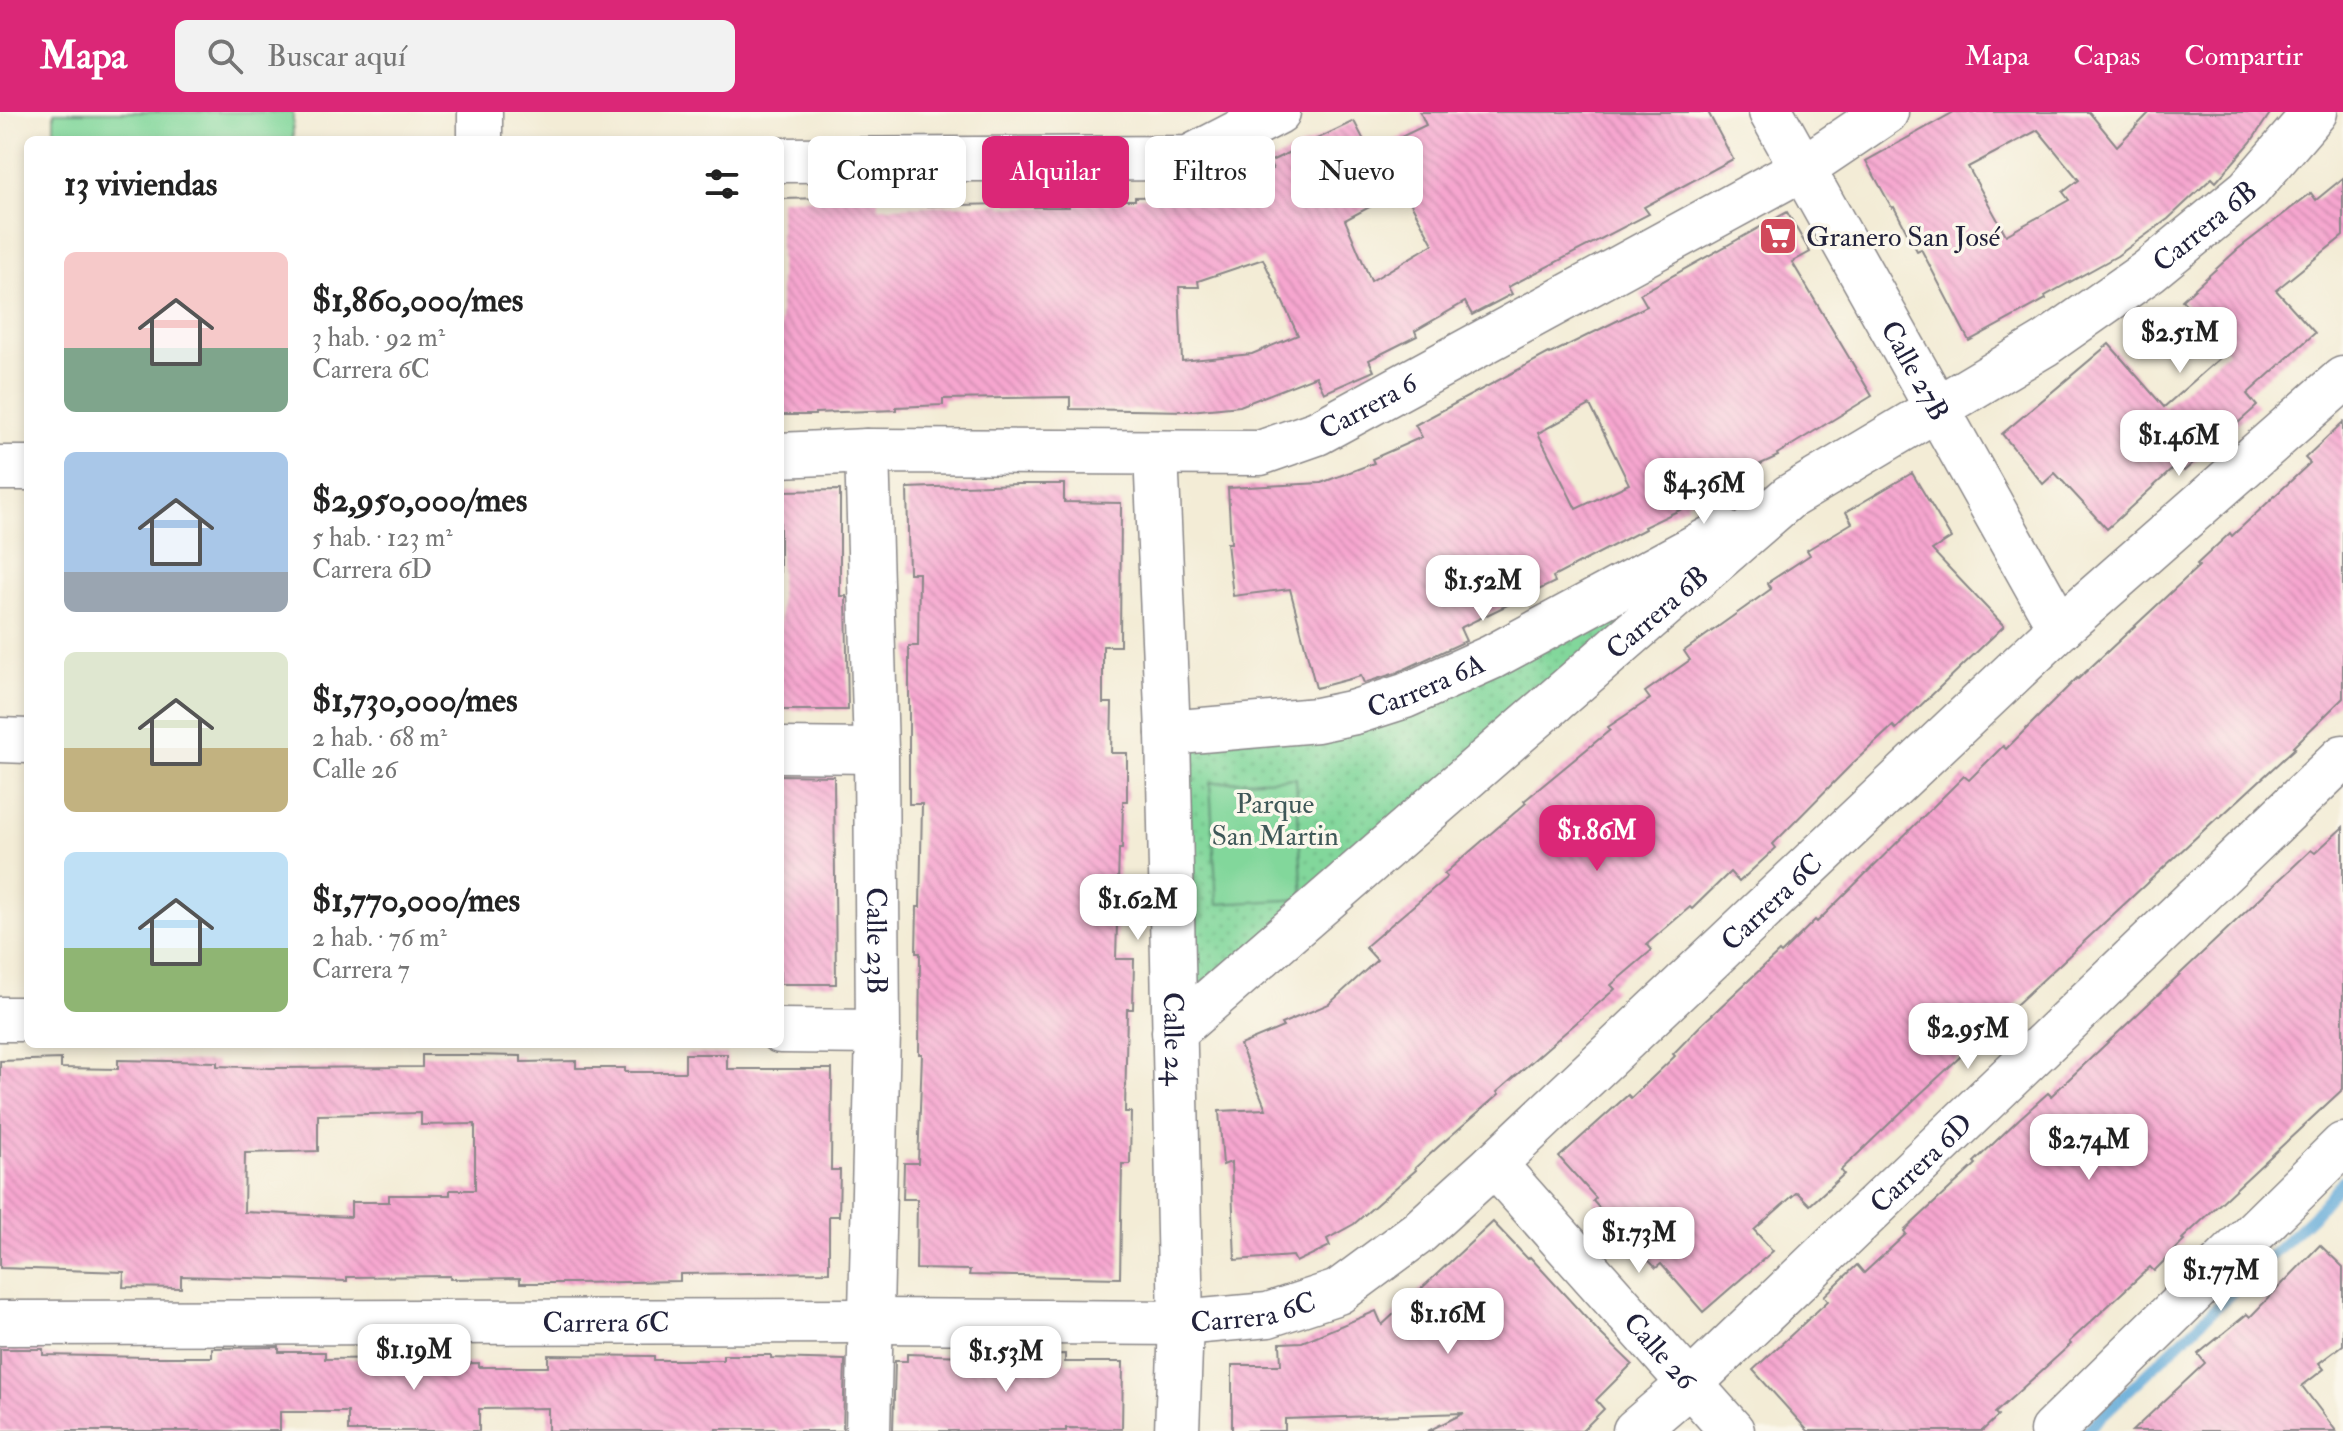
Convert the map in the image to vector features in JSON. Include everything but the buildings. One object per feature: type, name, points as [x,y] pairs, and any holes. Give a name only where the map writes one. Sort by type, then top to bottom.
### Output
[{"type":"street","points":[[480,112],[480,136]]},
{"type":"street","points":[[784,160],[1189,158],[1278,112]]},
{"type":"street","name":"Calle 27B","points":[[1771,112],[2060,628]]},
{"type":"street","name":"Carrera 6","points":[[784,455],[867,451],[1260,453],[1317,433],[1803,168],[1886,112]]},
{"type":"street","name":"Carrera 6B","points":[[1174,1032],[1789,497],[2045,344],[2149,271],[2248,190],[2315,112]]},
{"type":"street","name":"Carrera 6C","points":[[0,1323],[1181,1323],[1268,1315],[1338,1292],[1419,1232],[1494,1164],[2060,628],[2343,379]]},
{"type":"street","name":"Calle 23B","points":[[867,451],[876,751],[878,1032],[868,1431]]},
{"type":"street","name":"Calle 24","points":[[1156,453],[1168,733],[1181,1323],[1177,1431]]},
{"type":"street","points":[[0,468],[24,468]]},
{"type":"street","name":"Carrera 6A","points":[[1168,733],[1317,720],[1405,696],[1492,657],[1789,497]]},
{"type":"street","points":[[0,740],[24,741]]},
{"type":"street","points":[[784,750],[876,751]]},
{"type":"street","name":"Carrera 6D","points":[[1635,1431],[1691,1383],[2343,757]]},
{"type":"street","points":[[0,1019],[24,1019]]},
{"type":"street","points":[[784,1031],[878,1032]]},
{"type":"street","points":[[2052,1431],[2343,1145]]},
{"type":"street","name":"Calle 26","points":[[1494,1164],[1732,1431]]},
{"type":"green space","points":[[54,112],[293,112],[293,136],[54,136]]},
{"type":"green space","name":"Parque San Martin","points":[[1647,587],[1657,597],[1195,999],[1197,968],[1187,748],[1343,724]]},
{"type":"green space","points":[[1296,778],[1303,899],[1217,904],[1210,783]]},
{"type":"waterway","points":[[2086,1431],[2313,1216],[2343,1180]]},
{"type":"place","name":"Granero San José","points":[[1778,236]]}]
